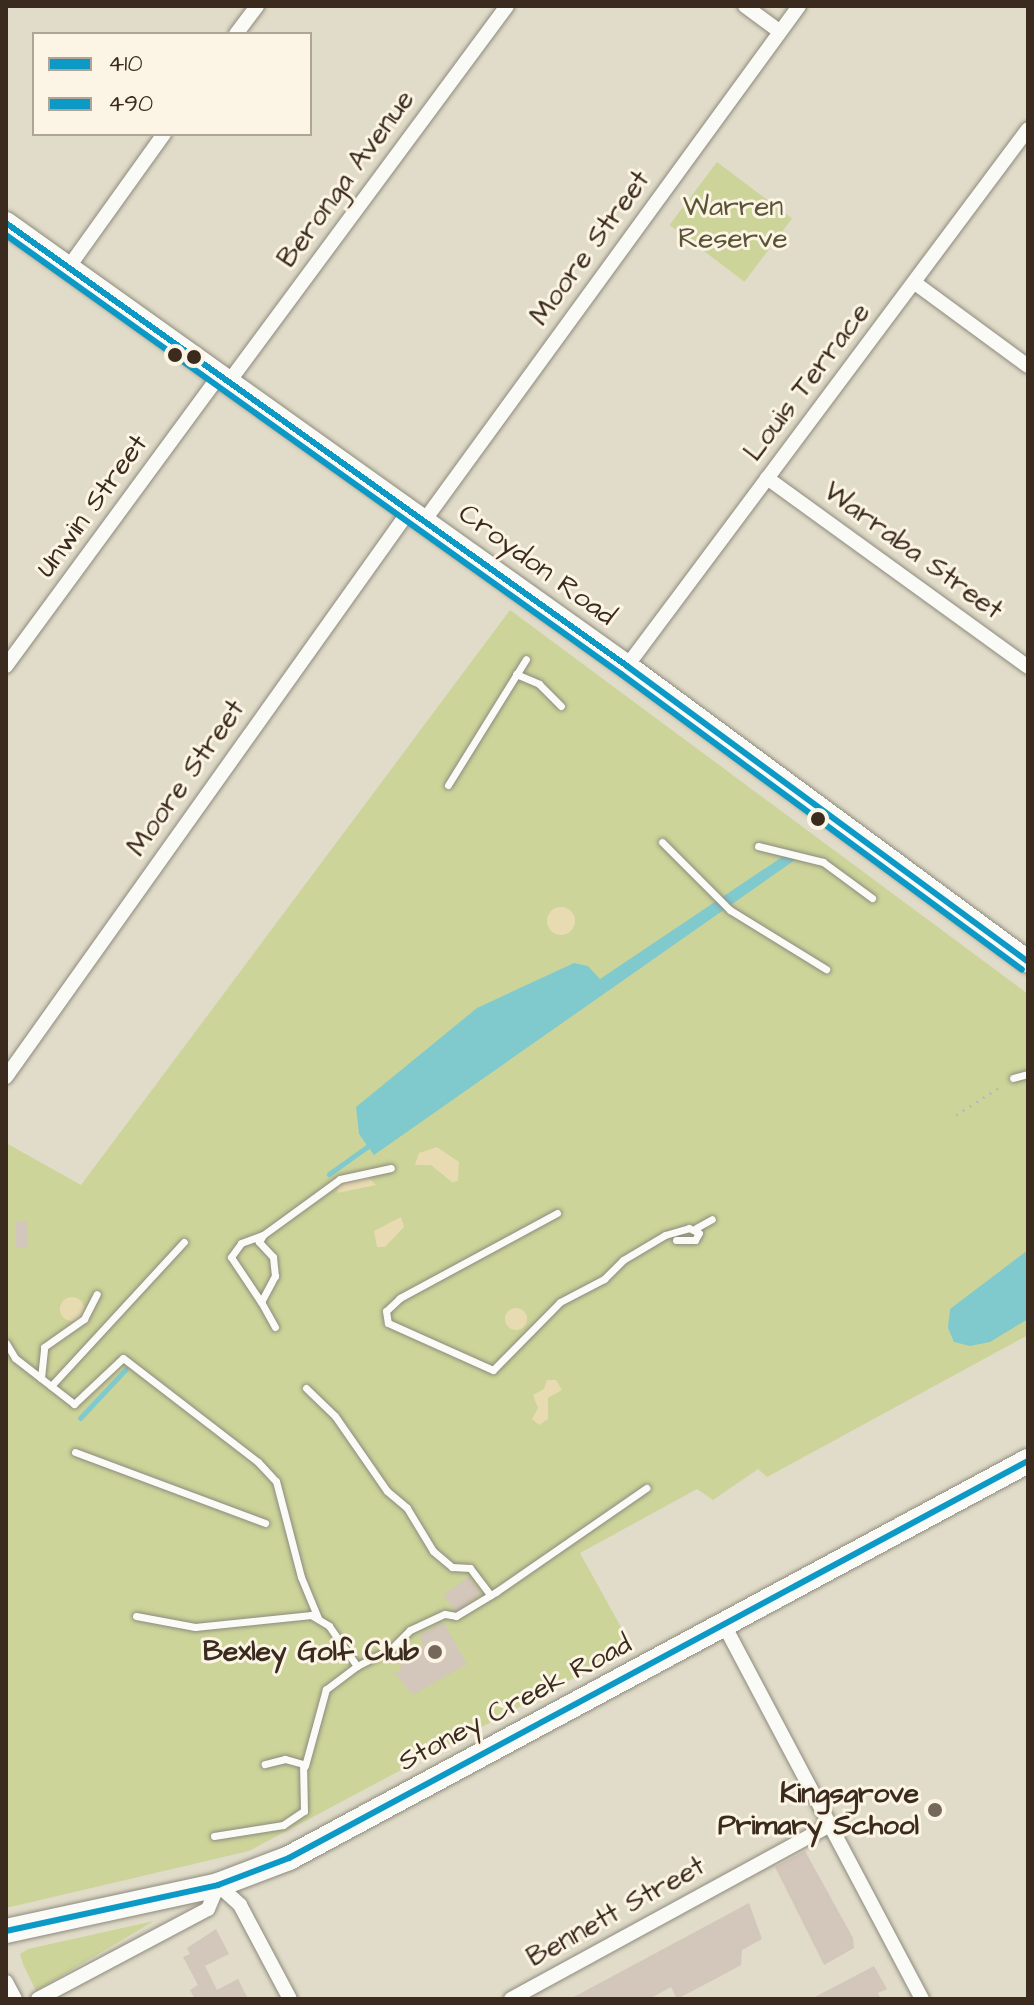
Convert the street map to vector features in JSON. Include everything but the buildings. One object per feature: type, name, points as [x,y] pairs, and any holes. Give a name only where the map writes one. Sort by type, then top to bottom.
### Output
[{"type":"main road","name":"Croydon Road","points":[[6,223],[627,666],[1028,962]]},
{"type":"main road","name":"Stoney Creek Road","points":[[6,1931],[218,1885],[323,1841],[1028,1461]]},
{"type":"street","points":[[238,32],[257,6]]},
{"type":"street","name":"Beronga Avenue","points":[[224,380],[507,6]]},
{"type":"street","points":[[745,6],[779,31]]},
{"type":"street","name":"Moore Street","points":[[6,1077],[416,516],[799,6]]},
{"type":"street","name":"Louis Terrace","points":[[627,666],[1028,129]]},
{"type":"street","points":[[68,268],[163,136]]},
{"type":"street","points":[[915,283],[1028,366]]},
{"type":"street","name":"Unwin Street","points":[[6,666],[224,380]]},
{"type":"street","name":"Warraba Street","points":[[767,478],[1028,667]]},
{"type":"street","points":[[724,1625],[922,1999]]},
{"type":"street","name":"Bennett Street","points":[[511,1999],[830,1825]]},
{"type":"street","points":[[38,1999],[208,1909],[218,1885],[240,1905],[290,1999]]},
{"type":"street","points":[[6,1982],[15,1999]]},
{"type":"lane","points":[[448,785],[526,659]]},
{"type":"lane","points":[[516,674],[539,684],[561,706]]},
{"type":"lane","points":[[662,842],[730,910],[826,969]]},
{"type":"lane","points":[[758,846],[823,862],[872,898]]},
{"type":"lane","points":[[1013,1078],[1028,1074]]},
{"type":"lane","points":[[275,1327],[236,1268],[231,1250],[263,1235],[340,1179],[391,1168]]},
{"type":"lane","points":[[557,1213],[400,1298],[386,1311],[388,1323],[454,1356],[496,1369],[560,1302],[604,1279],[623,1260],[665,1235],[696,1228],[712,1219]]},
{"type":"lane","points":[[676,1240],[699,1238],[696,1228]]},
{"type":"lane","points":[[261,1302],[275,1276],[273,1257],[259,1242],[263,1235]]},
{"type":"lane","points":[[51,1386],[184,1242]]},
{"type":"lane","points":[[41,1378],[44,1347],[84,1319],[97,1294]]},
{"type":"lane","points":[[6,1343],[15,1358],[78,1403],[123,1358],[258,1462],[276,1481],[301,1577],[318,1618],[340,1637],[357,1666]]},
{"type":"lane","points":[[306,1388],[335,1416],[387,1491],[407,1508],[433,1551],[452,1567],[470,1568],[490,1595]]},
{"type":"lane","points":[[75,1452],[100,1465],[159,1479],[265,1523]]},
{"type":"lane","points":[[214,1836],[264,1829],[301,1815],[305,1766],[326,1689],[357,1666],[392,1648],[410,1630],[445,1614],[456,1616],[490,1595],[646,1488]]},
{"type":"lane","points":[[136,1616],[195,1627],[252,1617],[318,1618]]},
{"type":"lane","points":[[265,1764],[285,1759],[305,1766]]},
{"type":"path","points":[[956,1115],[1013,1078]]},
{"type":"green space","name":"Warren Reserve","points":[[717,162],[792,219],[745,282],[669,225]]},
{"type":"green space","points":[[510,610],[1028,994],[1028,1335],[767,1477],[758,1469],[713,1500],[697,1489],[580,1553],[632,1647],[249,1851],[6,1908],[6,1143],[81,1185]]},
{"type":"green space","points":[[154,1921],[36,1991],[20,1954],[28,1949]]},
{"type":"sand","points":[[561,907],[571,911],[575,921],[571,931],[561,935],[551,931],[547,921],[551,911]]},
{"type":"sand","points":[[437,1147],[459,1162],[458,1181],[452,1182],[431,1165],[415,1165],[419,1153]]},
{"type":"sand","points":[[367,1176],[376,1185],[337,1193],[338,1184]]},
{"type":"sand","points":[[401,1217],[404,1227],[385,1247],[377,1247],[374,1231]]},
{"type":"sand","points":[[72,1297],[81,1300],[84,1309],[81,1318],[72,1321],[63,1318],[60,1309],[63,1300]]},
{"type":"sand","points":[[516,1308],[524,1311],[527,1319],[524,1327],[516,1330],[508,1327],[505,1319],[508,1311]]},
{"type":"sand","points":[[547,1380],[556,1380],[562,1390],[548,1398],[548,1419],[539,1425],[532,1419],[538,1408],[533,1395],[544,1389]]},
{"type":"water","points":[[788,853],[795,860],[374,1155],[359,1134],[356,1107],[477,1008],[574,963],[588,966],[600,979]]},
{"type":"water","points":[[1028,1250],[1028,1319],[990,1342],[970,1346],[954,1342],[948,1328],[950,1309]]},
{"type":"waterway","points":[[329,1174],[371,1144]]},
{"type":"waterway","points":[[80,1418],[126,1369]]},
{"type":"transit line","name":"410","points":[[6,223],[627,666],[1028,962]]},
{"type":"transit line","name":"490","points":[[6,235],[621,674],[1022,970]]},
{"type":"transit line","name":"410","points":[[6,1931],[218,1885],[289,1858],[1028,1461]]},
{"type":"place","name":"Bexley Golf Club","points":[[435,1652]]},
{"type":"place","name":"Kingsgrove Primary School","points":[[935,1810]]}]
